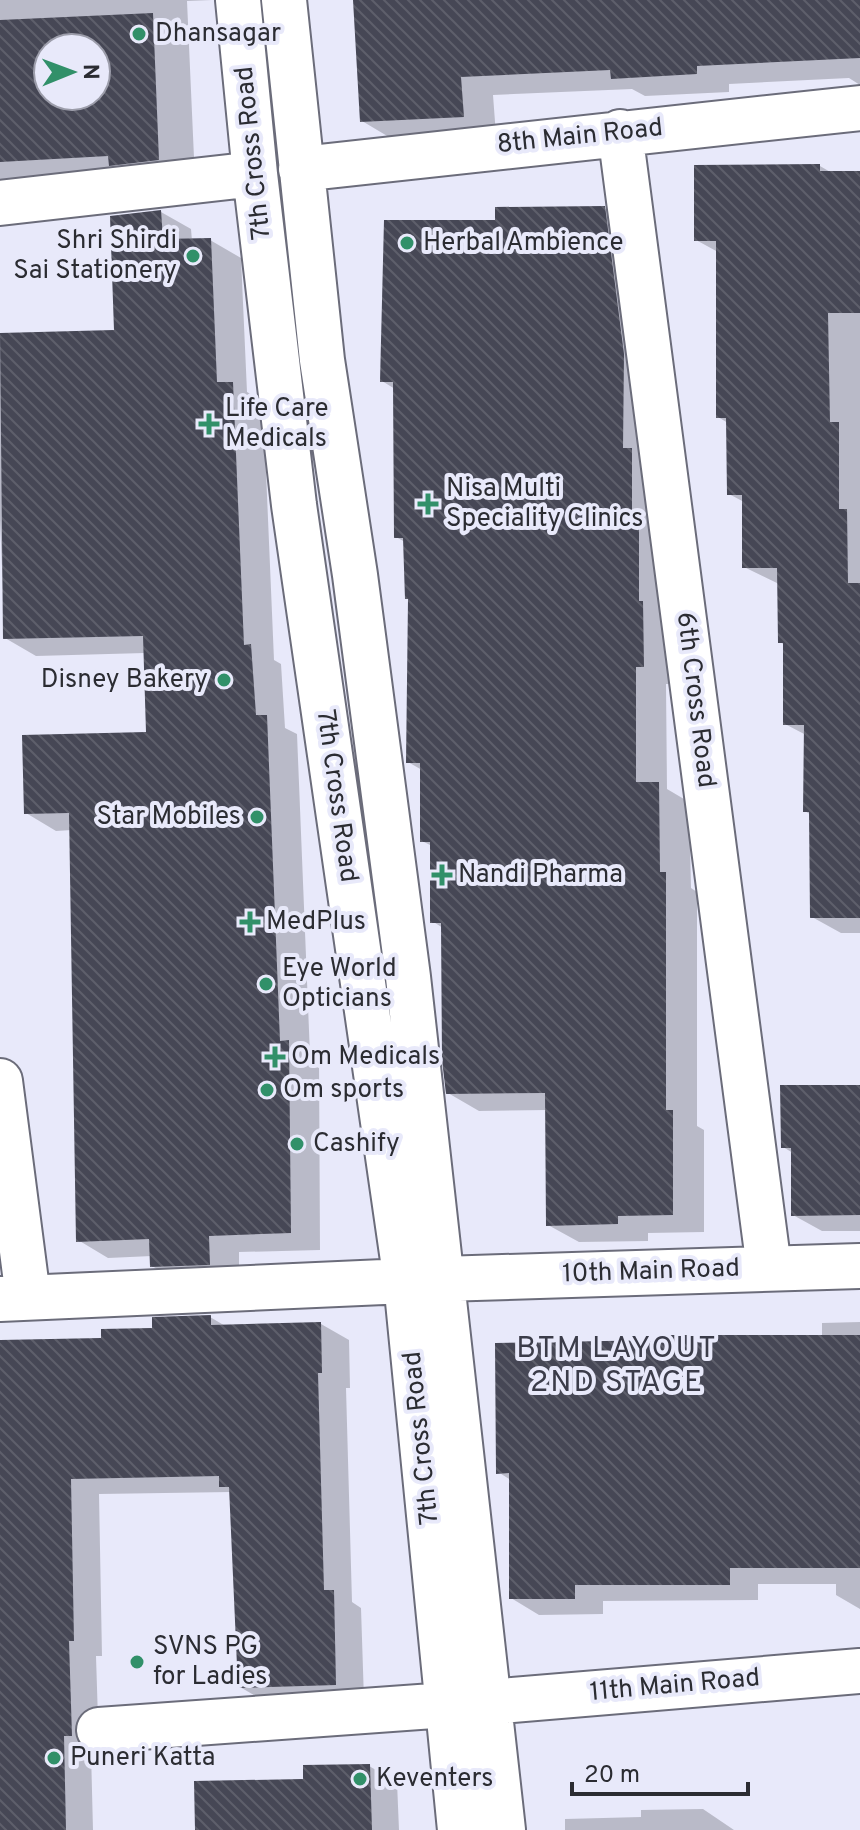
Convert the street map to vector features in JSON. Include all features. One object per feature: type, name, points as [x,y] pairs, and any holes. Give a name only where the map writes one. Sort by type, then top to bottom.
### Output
[{"type":"street","name":"7th Cross Road","points":[[238,0],[294,505],[424,1280]]},
{"type":"street","name":"7th Cross Road","points":[[284,0],[322,360],[355,575],[408,977],[424,1280],[468,1703],[503,1830]]},
{"type":"street","name":"8th Main Road","points":[[301,169],[860,108]]},
{"type":"street","name":"6th Cross Road","points":[[620,132],[769,1268]]},
{"type":"street","points":[[0,203],[255,174]]},
{"type":"street","points":[[0,1081],[14,1298]]},
{"type":"street","name":"10th Main Road","points":[[14,1298],[424,1280],[860,1266]]},
{"type":"street","name":"11th Main Road","points":[[99,1730],[860,1671]]},
{"type":"street","name":"7th Cross Road","points":[[460,1830],[468,1703]]},
{"type":"building","points":[[353,0],[860,0],[860,58],[697,66],[697,74],[611,79],[610,70],[461,77],[464,117],[360,122]]},
{"type":"building","points":[[153,13],[159,160],[109,166],[108,156],[0,162],[0,20]]},
{"type":"building","points":[[820,164],[820,171],[860,171],[860,313],[828,313],[830,422],[839,422],[839,509],[847,509],[848,583],[860,583],[860,918],[810,918],[809,812],[803,812],[804,725],[783,725],[783,643],[778,643],[777,568],[742,568],[742,495],[727,495],[726,418],[716,418],[716,241],[694,241],[694,165]]},
{"type":"building","points":[[605,206],[624,354],[623,448],[632,448],[632,520],[639,520],[639,601],[643,601],[644,667],[636,667],[636,782],[659,782],[660,872],[666,872],[666,1110],[673,1110],[673,1215],[618,1216],[618,1224],[546,1226],[545,1093],[446,1094],[442,1060],[441,923],[430,923],[430,842],[420,842],[420,763],[406,763],[408,599],[405,599],[403,538],[394,538],[393,382],[380,382],[384,220],[495,220],[495,207]]},
{"type":"building","points":[[161,210],[163,239],[211,238],[217,382],[233,382],[244,645],[251,644],[256,715],[267,715],[280,1041],[289,1040],[291,1233],[209,1236],[210,1265],[150,1267],[149,1239],[76,1242],[69,813],[24,814],[22,735],[146,732],[143,636],[3,639],[0,333],[114,330],[110,216]]},
{"type":"building","points":[[780,1085],[860,1085],[860,1215],[791,1216],[791,1148],[781,1148]]},
{"type":"building","points":[[211,1315],[211,1325],[321,1322],[322,1373],[318,1373],[324,1590],[334,1590],[336,1685],[238,1688],[229,1487],[219,1487],[219,1476],[71,1479],[74,1641],[69,1641],[72,1736],[64,1736],[66,1830],[0,1830],[0,1340],[101,1338],[101,1329],[152,1328],[152,1317]]},
{"type":"building","points":[[660,1335],[860,1335],[860,1568],[730,1568],[730,1585],[575,1585],[575,1599],[509,1599],[509,1473],[496,1474],[495,1343],[660,1340]]},
{"type":"building","points":[[370,1764],[372,1830],[195,1830],[194,1781],[303,1779],[303,1765]]},
{"type":"place","name":"Dhansagar","points":[[139,34]]},
{"type":"place","name":"Herbal Ambience","points":[[407,243]]},
{"type":"place","name":"Shri Shirdi Sai Stationery","points":[[193,256]]},
{"type":"place","name":"Life Care Medicals","points":[[209,424]]},
{"type":"place","name":"Nisa Multi Speciality Clinics","points":[[428,504]]},
{"type":"place","name":"Disney Bakery","points":[[224,680]]},
{"type":"place","name":"Star Mobiles","points":[[257,817]]},
{"type":"place","name":"Nandi Pharma","points":[[442,875]]},
{"type":"place","name":"MedPlus","points":[[250,922]]},
{"type":"place","name":"Eye World Opticians","points":[[266,984]]},
{"type":"place","name":"Om Medicals","points":[[275,1057]]},
{"type":"place","name":"Om sports","points":[[267,1090]]},
{"type":"place","name":"Cashify","points":[[297,1144]]},
{"type":"place","name":"SVNS PG for Ladies","points":[[137,1662]]},
{"type":"place","name":"Puneri Katta","points":[[54,1758]]},
{"type":"place","name":"Keventers","points":[[360,1779]]},
{"type":"district","name":"BTM LAYOUT 2ND STAGE","points":[[617,1366]]}]
